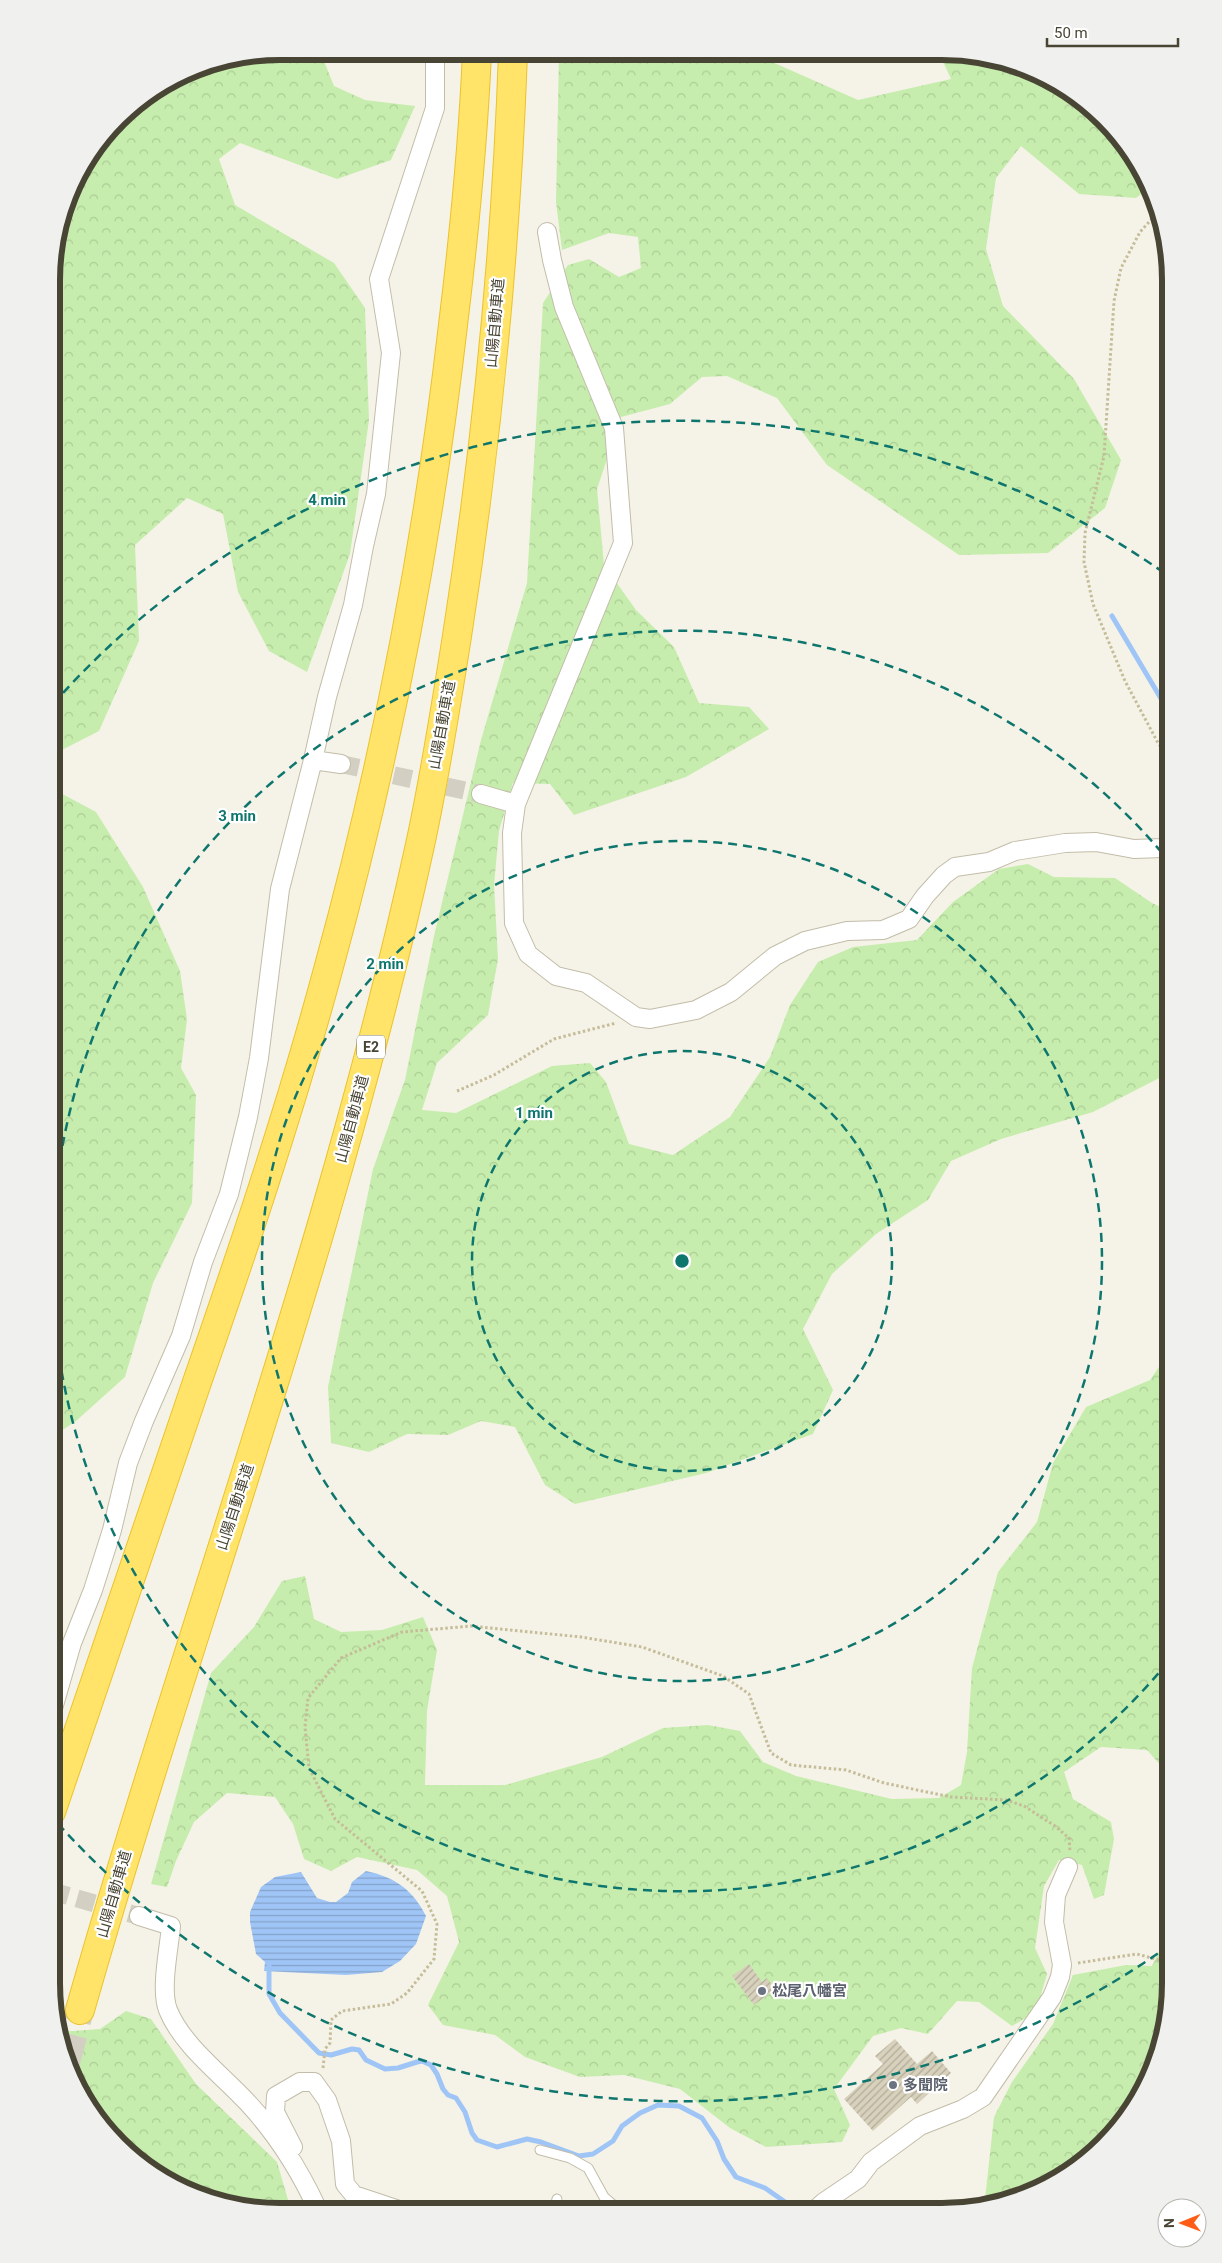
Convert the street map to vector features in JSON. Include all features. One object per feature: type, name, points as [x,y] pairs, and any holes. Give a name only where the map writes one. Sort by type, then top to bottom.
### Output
[{"type":"highway","points":[[60,1788],[234,1276],[283,1125],[328,970],[363,831],[397,685],[426,532],[447,380],[465,227],[476,60]]},
{"type":"highway","name":"山陽自動車道","points":[[80,2010],[121,1866],[310,1268],[369,1055],[420,842],[448,691],[478,490],[490,382],[503,226],[513,60]]},
{"type":"street","points":[[60,1684],[72,1643],[93,1590],[112,1530],[128,1463],[181,1336],[203,1262],[229,1194],[248,1117],[259,1058],[280,889],[313,760],[326,697],[354,605],[364,546],[376,494],[391,353],[379,279],[435,108],[435,60]]},
{"type":"street","points":[[547,232],[564,307],[614,428],[623,543],[516,804],[512,834],[514,923],[528,954],[556,976],[586,983],[636,1017],[650,1019],[696,1010],[731,992],[775,956],[805,941],[847,931],[883,930],[909,919],[925,896],[944,875],[956,867],[989,862],[1015,851],[1065,844],[1096,842],[1134,849],[1162,848]]},
{"type":"street","points":[[313,760],[341,764]]},
{"type":"street","points":[[481,794],[516,804]]},
{"type":"street","points":[[823,2203],[858,2179],[872,2162],[920,2126],[963,2109],[983,2098],[1052,1997],[1060,1977],[1062,1965],[1054,1922],[1056,1895],[1068,1867]]},
{"type":"street","points":[[139,1916],[171,1926],[165,1991],[167,2009],[184,2037],[249,2104],[303,2178],[315,2203]]},
{"type":"street","points":[[303,2178],[299,2159],[275,2112],[276,2096],[300,2082],[314,2082],[327,2100],[341,2141],[346,2184],[354,2196],[376,2203]]},
{"type":"lane","points":[[540,2150],[570,2158],[588,2168],[604,2197],[611,2203]]},
{"type":"lane","points":[[556,2203],[557,2199]]},
{"type":"path","points":[[1153,218],[1140,232],[1121,268],[1114,301],[1104,456],[1085,533],[1084,562],[1093,604],[1122,672],[1162,749]]},
{"type":"path","points":[[457,1091],[494,1075],[554,1039],[636,1017]]},
{"type":"path","points":[[322,2061],[325,2049],[330,2043],[331,2020],[342,2011],[391,2004],[407,1993],[434,1959],[437,1924],[422,1891],[335,1819],[309,1768],[305,1727],[308,1698],[341,1658],[402,1632],[471,1626],[581,1637],[642,1647],[723,1676],[749,1694],[771,1753],[791,1765],[846,1770],[893,1785],[951,1796],[1006,1800],[1024,1806],[1056,1826],[1069,1838],[1068,1867]]},
{"type":"path","points":[[1062,1965],[1137,1954],[1162,1961]]},
{"type":"green space","points":[[266,60],[324,60],[334,86],[365,100],[415,106],[391,160],[337,179],[240,143],[219,159],[235,205],[334,263],[365,308],[369,420],[350,554],[307,672],[269,651],[238,592],[223,514],[187,498],[135,545],[139,641],[99,731],[60,751],[60,266],[64,237],[72,210],[83,183],[106,146],[135,115],[158,97],[196,77],[237,64]]},
{"type":"green space","points":[[559,60],[768,60],[858,100],[951,79],[942,60],[985,64],[1026,77],[1064,97],[1087,115],[1107,135],[1125,158],[1143,192],[1136,198],[1079,194],[1021,146],[996,178],[986,249],[1003,306],[1074,379],[1121,460],[1105,508],[1048,553],[959,555],[827,465],[777,398],[727,376],[702,377],[670,404],[621,417],[597,489],[604,565],[636,610],[674,647],[699,703],[749,707],[769,729],[686,777],[574,815],[550,784],[513,783],[499,831],[494,885],[498,959],[488,1015],[437,1063],[422,1110],[456,1113],[552,1066],[590,1063],[606,1082],[629,1144],[673,1155],[730,1117],[770,1057],[790,1005],[818,962],[853,947],[917,940],[953,902],[999,869],[1028,864],[1054,877],[1115,878],[1162,908],[1162,1077],[1093,1112],[1001,1139],[951,1161],[928,1200],[876,1234],[832,1274],[803,1329],[833,1390],[813,1434],[706,1473],[575,1504],[545,1485],[515,1427],[481,1421],[448,1435],[407,1434],[369,1452],[331,1443],[328,1387],[373,1169],[405,1080],[434,936],[481,740],[527,583],[543,303],[568,265],[589,259],[619,277],[641,268],[638,237],[609,233],[562,250],[556,202]]},
{"type":"green space","points":[[60,793],[96,812],[143,887],[180,971],[187,1019],[181,1068],[196,1095],[192,1203],[153,1283],[125,1377],[76,1421],[60,1432]]},
{"type":"green space","points":[[1162,1363],[1162,1767],[1147,1750],[1101,1747],[1064,1772],[1073,1799],[1111,1822],[1114,1839],[1104,1895],[1094,1899],[1082,1865],[1059,1860],[1044,1886],[1035,1948],[1047,1974],[1036,2012],[1012,2026],[979,2002],[957,2001],[928,2034],[901,2028],[873,2036],[834,2089],[850,2125],[842,2142],[766,2147],[730,2128],[680,2089],[624,2075],[580,2077],[525,2057],[495,2035],[443,2025],[428,2005],[459,1942],[447,1896],[417,1870],[357,1857],[331,1871],[304,1859],[293,1824],[275,1797],[227,1793],[194,1822],[176,1861],[167,1887],[151,1884],[211,1673],[254,1627],[282,1581],[305,1576],[314,1619],[341,1632],[382,1630],[423,1617],[437,1650],[427,1711],[425,1785],[505,1785],[602,1757],[663,1728],[708,1725],[740,1731],[763,1762],[796,1776],[892,1799],[939,1798],[961,1785],[967,1752],[972,1668],[998,1572],[1037,1522],[1053,1463],[1086,1407],[1150,1380]]},
{"type":"green space","points":[[1162,1945],[1162,1997],[1158,2026],[1145,2067],[1125,2105],[1107,2128],[1087,2148],[1064,2166],[1026,2186],[985,2199],[994,2117],[1012,2082],[1053,2024],[1073,1975],[1126,1965],[1152,1966]]},
{"type":"green space","points":[[126,2011],[151,2019],[196,2084],[277,2162],[289,2203],[266,2203],[237,2199],[196,2186],[158,2166],[135,2148],[115,2128],[97,2105],[77,2067],[66,2032],[100,2029]]},
{"type":"water","points":[[366,1871],[386,1877],[402,1886],[415,1899],[426,1916],[416,1944],[400,1961],[382,1972],[346,1975],[264,1971],[265,1962],[256,1954],[250,1922],[250,1912],[261,1887],[275,1877],[301,1872],[317,1898],[336,1902],[348,1893],[352,1882]]},
{"type":"building","points":[[749,1964],[762,1982],[767,1978],[775,1989],[754,2005],[732,1976]]},
{"type":"building","points":[[895,2039],[917,2064],[932,2051],[951,2073],[917,2104],[911,2097],[873,2131],[844,2099],[883,2064],[875,2056]]},
{"type":"waterway","points":[[1112,616],[1162,700]]},
{"type":"waterway","points":[[269,1965],[269,1994],[280,2013],[319,2053],[331,2055],[352,2049],[359,2050],[366,2060],[385,2069],[398,2068],[422,2061],[431,2065],[443,2089],[448,2095],[456,2098],[465,2112],[472,2133],[477,2140],[497,2147],[527,2139],[579,2156],[593,2154],[613,2141],[622,2126],[640,2113],[658,2105],[679,2106],[702,2118],[717,2141],[724,2159],[736,2177],[765,2188],[787,2203]]},
{"type":"tunnel","points":[[341,764],[481,794]]},
{"type":"tunnel","points":[[60,1894],[139,1916]]},
{"type":"tunnel","points":[[70,2047],[80,2010]]},
{"type":"place","name":"松尾八幡宮","points":[[762,1991]]},
{"type":"place","name":"多聞院","points":[[893,2085]]}]
